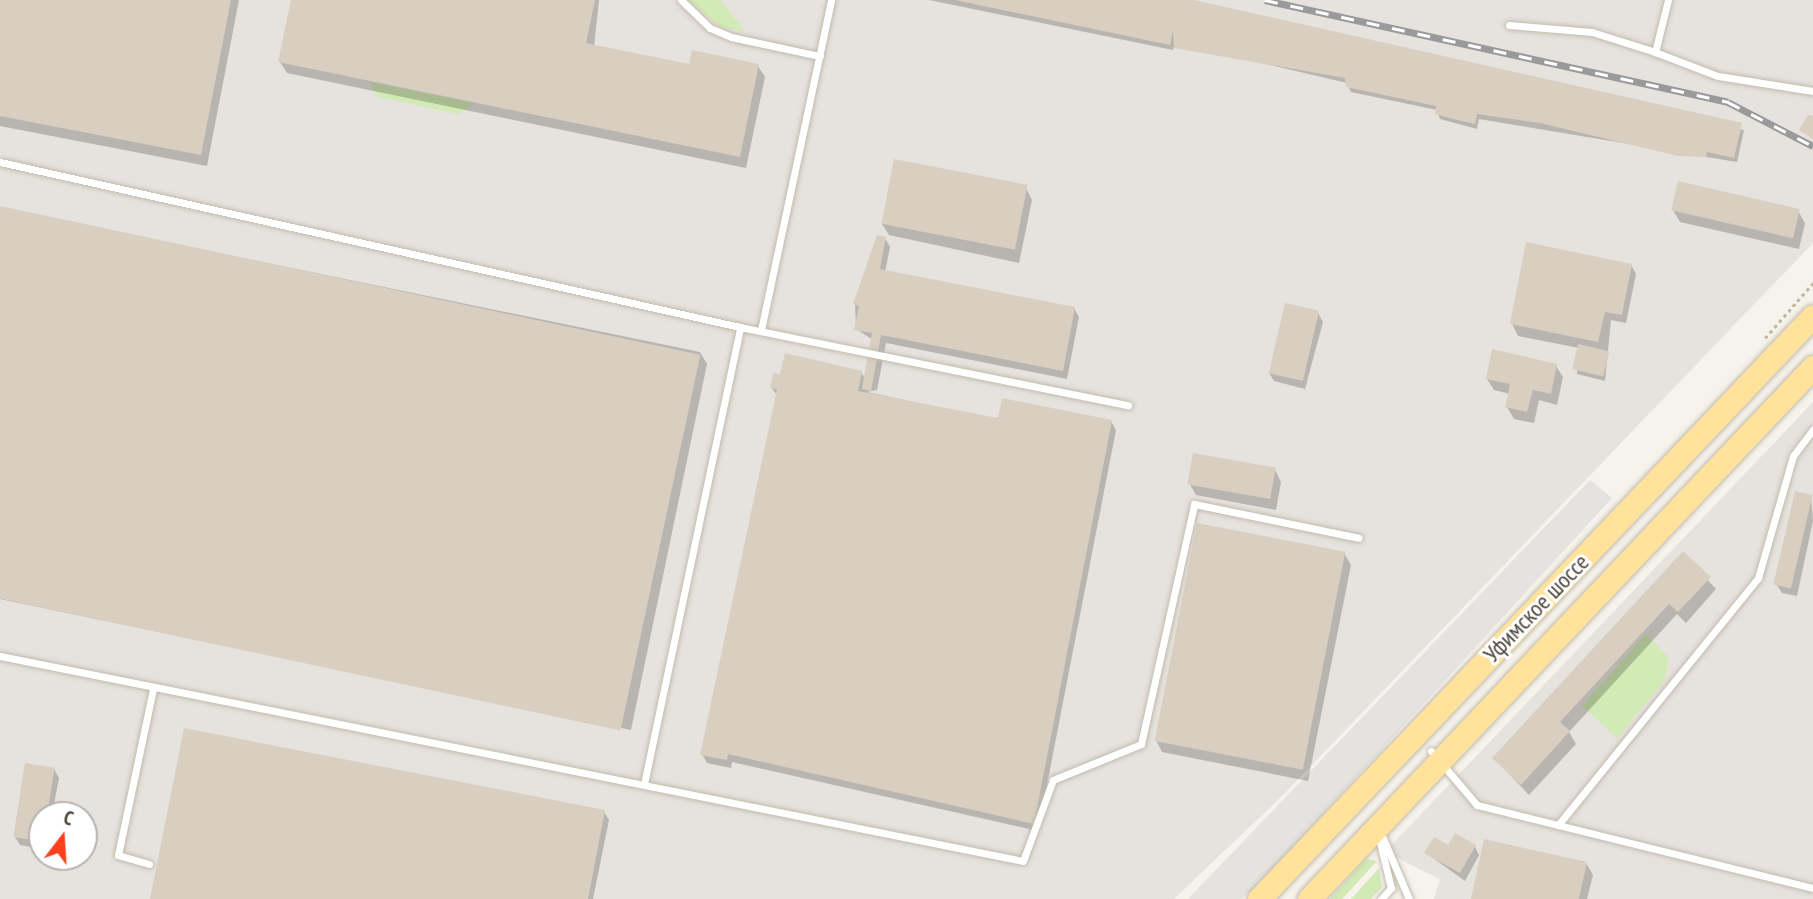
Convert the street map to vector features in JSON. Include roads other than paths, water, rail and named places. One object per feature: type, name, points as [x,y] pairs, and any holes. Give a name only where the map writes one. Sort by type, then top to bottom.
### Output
[{"type":"main road","name":"Уфимское шоссе","points":[[1259,899],[1813,316]]},
{"type":"main road","name":"Уфимское шоссе","points":[[1309,899],[1435,756],[1813,367]]},
{"type":"lane","points":[[681,0],[710,28],[731,37],[820,56]]},
{"type":"lane","points":[[761,330],[831,0]]},
{"type":"lane","points":[[1655,52],[1668,0]]},
{"type":"lane","points":[[1509,25],[1592,32],[1718,76],[1813,91]]},
{"type":"lane","points":[[0,162],[740,327],[1128,405]]},
{"type":"lane","points":[[644,784],[740,327]]},
{"type":"lane","points":[[1558,825],[1758,578],[1793,456],[1813,429]]},
{"type":"lane","points":[[0,656],[153,689],[1023,861],[1053,780],[1141,744],[1194,504],[1359,538]]},
{"type":"lane","points":[[149,864],[118,855],[153,689]]},
{"type":"lane","points":[[1435,756],[1477,805],[1813,888]]},
{"type":"lane","points":[[1377,825],[1391,888],[1381,899]]},
{"type":"lane","points":[[1377,825],[1409,899]]},
{"type":"railway","points":[[1265,0],[1728,102],[1813,146]]}]
